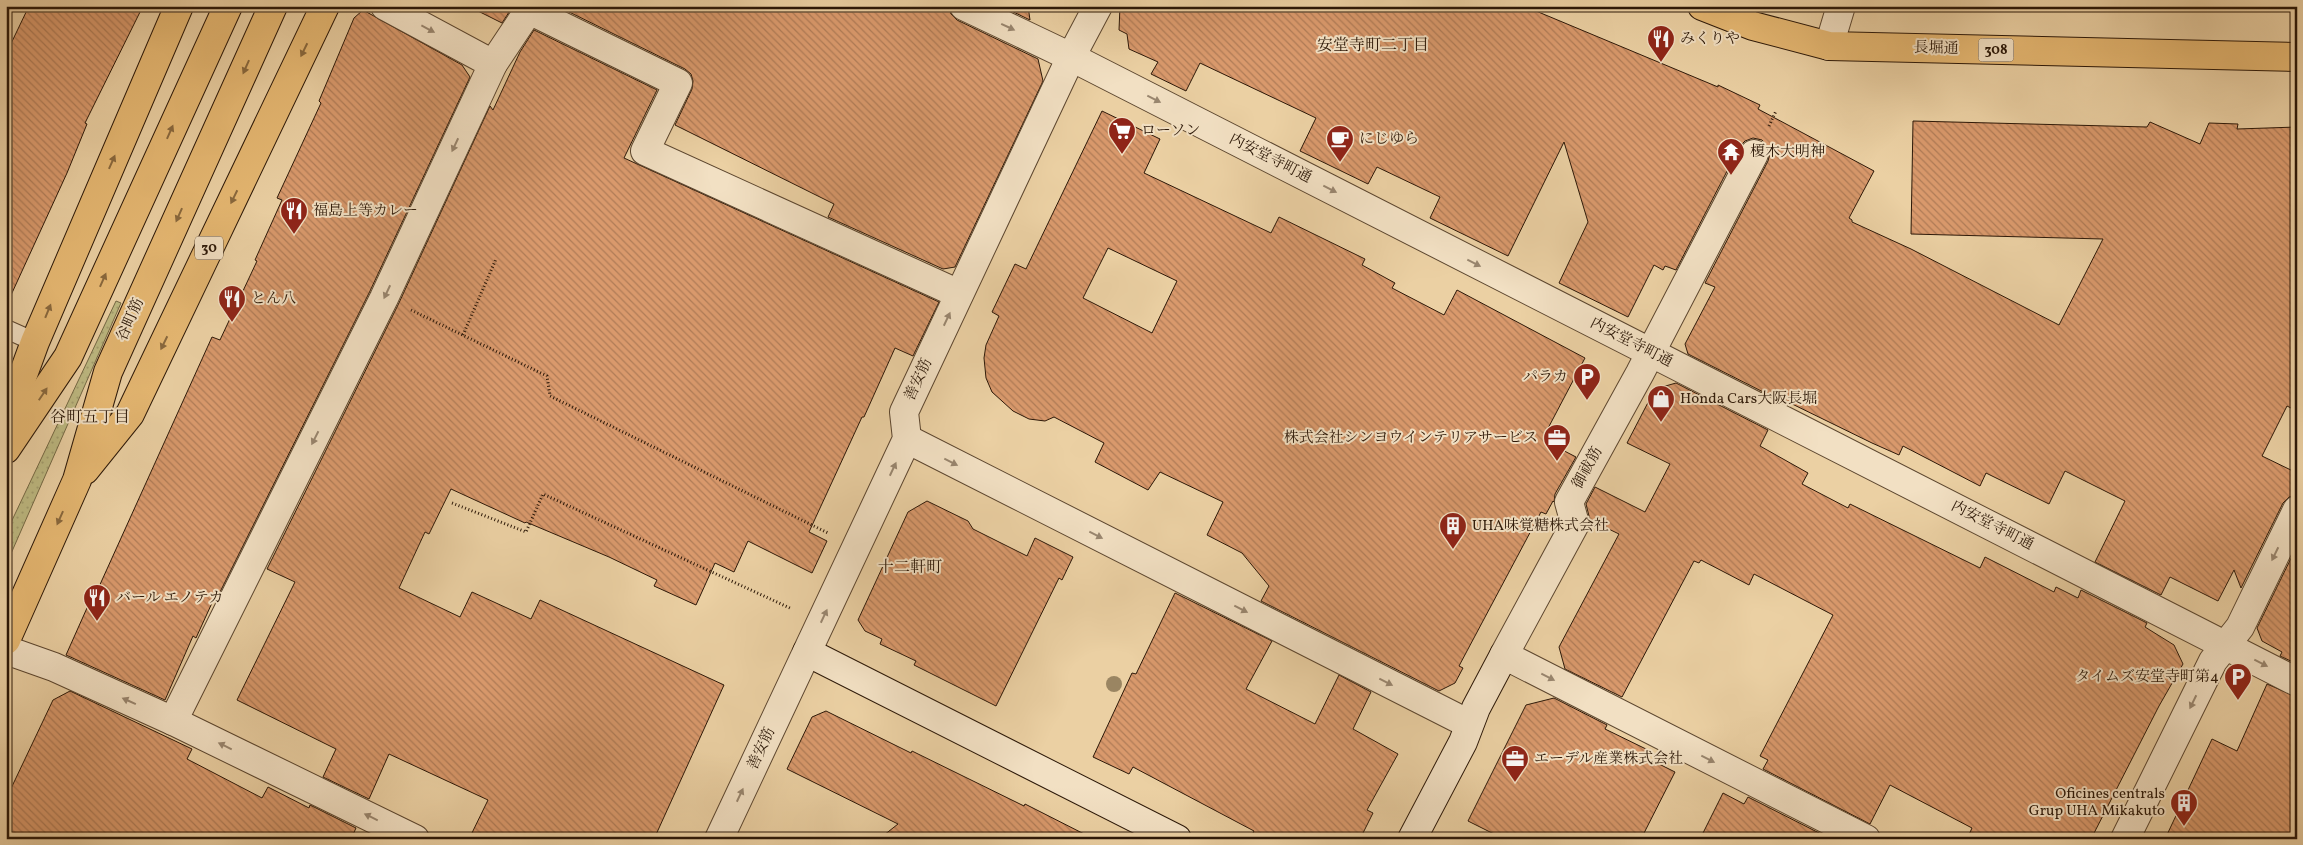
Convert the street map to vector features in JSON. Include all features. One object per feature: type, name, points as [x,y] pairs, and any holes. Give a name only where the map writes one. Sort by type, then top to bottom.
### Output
[{"type":"main road","points":[[6,440],[20,382],[35,342],[179,6]]},
{"type":"main road","points":[[6,449],[68,357],[228,6]]},
{"type":"main road","name":"谷町筋","points":[[6,640],[77,480],[108,372],[274,6]]},
{"type":"main road","name":"30","points":[[77,480],[130,414],[325,6]]},
{"type":"main road","name":"長堀通","points":[[1702,6],[1753,26],[1829,46],[2297,57]]},
{"type":"street","points":[[385,6],[493,64]]},
{"type":"street","name":"内安堂寺町通","points":[[964,6],[1071,57],[2297,682]]},
{"type":"street","name":"善安筋","points":[[719,839],[907,440],[904,412],[1071,57],[1098,6]]},
{"type":"street","points":[[1829,46],[1841,6]]},
{"type":"street","points":[[173,721],[384,298],[493,64],[529,10],[678,82],[645,151],[959,294]]},
{"type":"street","name":"御祓筋","points":[[1412,839],[1463,742],[1469,724],[1504,655],[1575,524],[1569,502],[1650,353],[1754,154]]},
{"type":"street","points":[[907,440],[1469,724]]},
{"type":"street","points":[[2125,839],[2213,661],[2240,627],[2297,510]]},
{"type":"street","points":[[6,650],[54,667],[173,721],[415,839]]},
{"type":"street","points":[[807,652],[1177,839]]},
{"type":"street","points":[[1504,655],[1866,839]]},
{"type":"lane","points":[[6,329],[35,342]]},
{"type":"path","points":[[463,335],[496,259]]},
{"type":"path","points":[[384,298],[547,376],[550,396],[828,534]]},
{"type":"path","points":[[452,503],[526,532],[544,494],[793,609]]},
{"type":"shaded area","points":[[116,301],[121,303],[6,565],[6,533]]},
{"type":"building","points":[[29,6],[143,6],[85,123],[87,124],[67,173],[6,306],[6,54]]},
{"type":"building","points":[[468,6],[513,6],[502,23]]},
{"type":"building","points":[[557,6],[949,6],[951,14],[957,20],[1038,59],[1043,81],[955,267],[943,269],[828,217],[834,204],[675,125],[692,89],[693,81],[691,74],[685,69]]},
{"type":"building","points":[[1001,6],[1028,6],[1030,20]]},
{"type":"building","points":[[1120,6],[1524,6],[1718,87],[1718,85],[1760,105],[1758,109],[1874,171],[1849,218],[1852,222],[1911,249],[2059,325],[2103,239],[1911,234],[1913,121],[2147,127],[2150,122],[2200,144],[2209,123],[2238,124],[2237,129],[2297,127],[2297,411],[2287,406],[2262,456],[2297,473],[2297,495],[2289,497],[2283,503],[2241,588],[2234,570],[2218,601],[2170,577],[2161,595],[2095,562],[2125,501],[2065,471],[2049,504],[1986,473],[1980,486],[1903,446],[1899,455],[1872,443],[1784,400],[1783,402],[1688,354],[1685,344],[1715,287],[1705,283],[1768,161],[1770,153],[1762,140],[1753,138],[1745,141],[1740,146],[1676,270],[1665,266],[1663,270],[1654,265],[1628,317],[1559,283],[1588,222],[1564,142],[1508,256],[1430,218],[1440,197],[1377,167],[1368,184],[1300,151],[1316,118],[1200,63],[1186,91],[1151,74],[1158,62],[1129,49],[1127,34],[1119,30]]},
{"type":"building","points":[[363,10],[462,65],[470,77],[370,291],[219,594],[217,592],[196,638],[193,636],[165,700],[66,655],[91,599],[93,600],[212,337],[220,340],[257,261],[255,260],[282,200],[277,198],[321,103],[319,101],[354,18]]},
{"type":"building","points":[[534,30],[657,90],[624,158],[939,302],[913,356],[895,348],[864,417],[862,417],[809,532],[827,541],[812,573],[748,541],[734,572],[715,563],[696,605],[654,586],[657,580],[609,557],[525,523],[451,489],[429,534],[425,532],[399,588],[460,617],[472,592],[531,619],[540,600],[724,685],[654,839],[469,839],[488,800],[389,754],[369,799],[323,777],[336,749],[237,700],[295,582],[267,569],[398,305],[490,106],[493,110],[520,52]]},
{"type":"building","points":[[1102,111],[1160,139],[1144,173],[1271,233],[1279,217],[1365,259],[1362,265],[1395,283],[1392,288],[1444,315],[1457,290],[1585,358],[1545,434],[1548,436],[1545,441],[1576,457],[1555,494],[1554,502],[1546,514],[1541,512],[1459,666],[1463,668],[1455,683],[1439,691],[1261,601],[1269,586],[1242,553],[1207,535],[1223,502],[1160,472],[1148,490],[1095,462],[1104,443],[1054,417],[1045,421],[1029,419],[1013,411],[992,392],[986,378],[984,358],[986,345],[999,316],[992,312],[1015,264],[1026,269]],"holes":[[[1108,248],[1177,281],[1152,333],[1083,298]]]},
{"type":"building","points":[[1676,383],[1768,430],[1760,446],[1808,473],[1802,484],[1848,508],[1850,504],[1980,568],[1985,557],[2054,592],[2056,587],[2078,598],[2081,590],[2147,623],[2145,627],[2174,645],[2183,664],[2159,706],[2091,839],[1967,839],[1972,828],[1890,785],[1870,824],[1763,769],[1768,760],[1760,756],[1833,615],[1754,574],[1749,585],[1701,560],[1699,563],[1694,561],[1622,697],[1565,669],[1559,647],[1619,534],[1590,520],[1586,504],[1595,487],[1645,512],[1670,464],[1627,443],[1655,389]]},
{"type":"building","points":[[927,501],[968,521],[973,529],[1027,556],[1035,538],[1073,557],[1062,580],[1059,578],[996,706],[914,665],[916,661],[880,644],[882,639],[865,631],[858,620],[908,512]]},
{"type":"building","points":[[2297,546],[2297,664],[2280,656],[2282,652],[2262,641],[2257,628]]},
{"type":"building","points":[[1175,593],[1272,641],[1246,689],[1315,724],[1339,675],[1371,692],[1353,729],[1398,754],[1367,810],[1373,813],[1360,839],[1250,839],[1254,831],[1133,767],[1129,774],[1093,757],[1132,673],[1136,674]]},
{"type":"building","points":[[2267,684],[2297,697],[2297,839],[2165,839],[2212,739],[2237,751]]},
{"type":"building","points":[[70,691],[192,749],[187,759],[262,798],[268,787],[309,808],[310,805],[356,828],[351,839],[6,839],[6,799],[53,700]]},
{"type":"building","points":[[1554,698],[1607,725],[1605,729],[1648,750],[1645,757],[1675,772],[1641,839],[1504,839],[1468,821],[1526,705]]},
{"type":"building","points":[[826,711],[1024,806],[1025,804],[1094,839],[879,839],[898,824],[787,769],[812,717]]},
{"type":"building","points":[[1723,793],[1744,804],[1748,797],[1831,839],[1700,839]]},
{"type":"place","name":"みくりや","points":[[1661,63]]},
{"type":"place","name":"ローソン","points":[[1122,155]]},
{"type":"place","name":"にじゆら","points":[[1340,163]]},
{"type":"place","name":"榎木大明神","points":[[1731,176]]},
{"type":"place","name":"福島上等カレー","points":[[294,235]]},
{"type":"place","name":"とん八","points":[[232,323]]},
{"type":"place","name":"パラカ","points":[[1587,401]]},
{"type":"place","name":"Honda Cars大阪長堀","points":[[1661,423]]},
{"type":"place","name":"株式会社シンヨウインテリアサービス","points":[[1557,462]]},
{"type":"place","name":"UHA味覚糖株式会社","points":[[1453,550]]},
{"type":"place","name":"バール エノテカ","points":[[97,622]]},
{"type":"place","name":"タイムズ安堂寺町第4","points":[[2238,701]]},
{"type":"place","name":"エーデル産業株式会社","points":[[1515,783]]},
{"type":"place","name":"Oficines centrals Grup UHA Mikakuto","points":[[2184,827]]},
{"type":"district","name":"安堂寺町二丁目","points":[[1373,46]]},
{"type":"district","name":"谷町五丁目","points":[[90,418]]},
{"type":"district","name":"十二軒町","points":[[910,568]]}]
